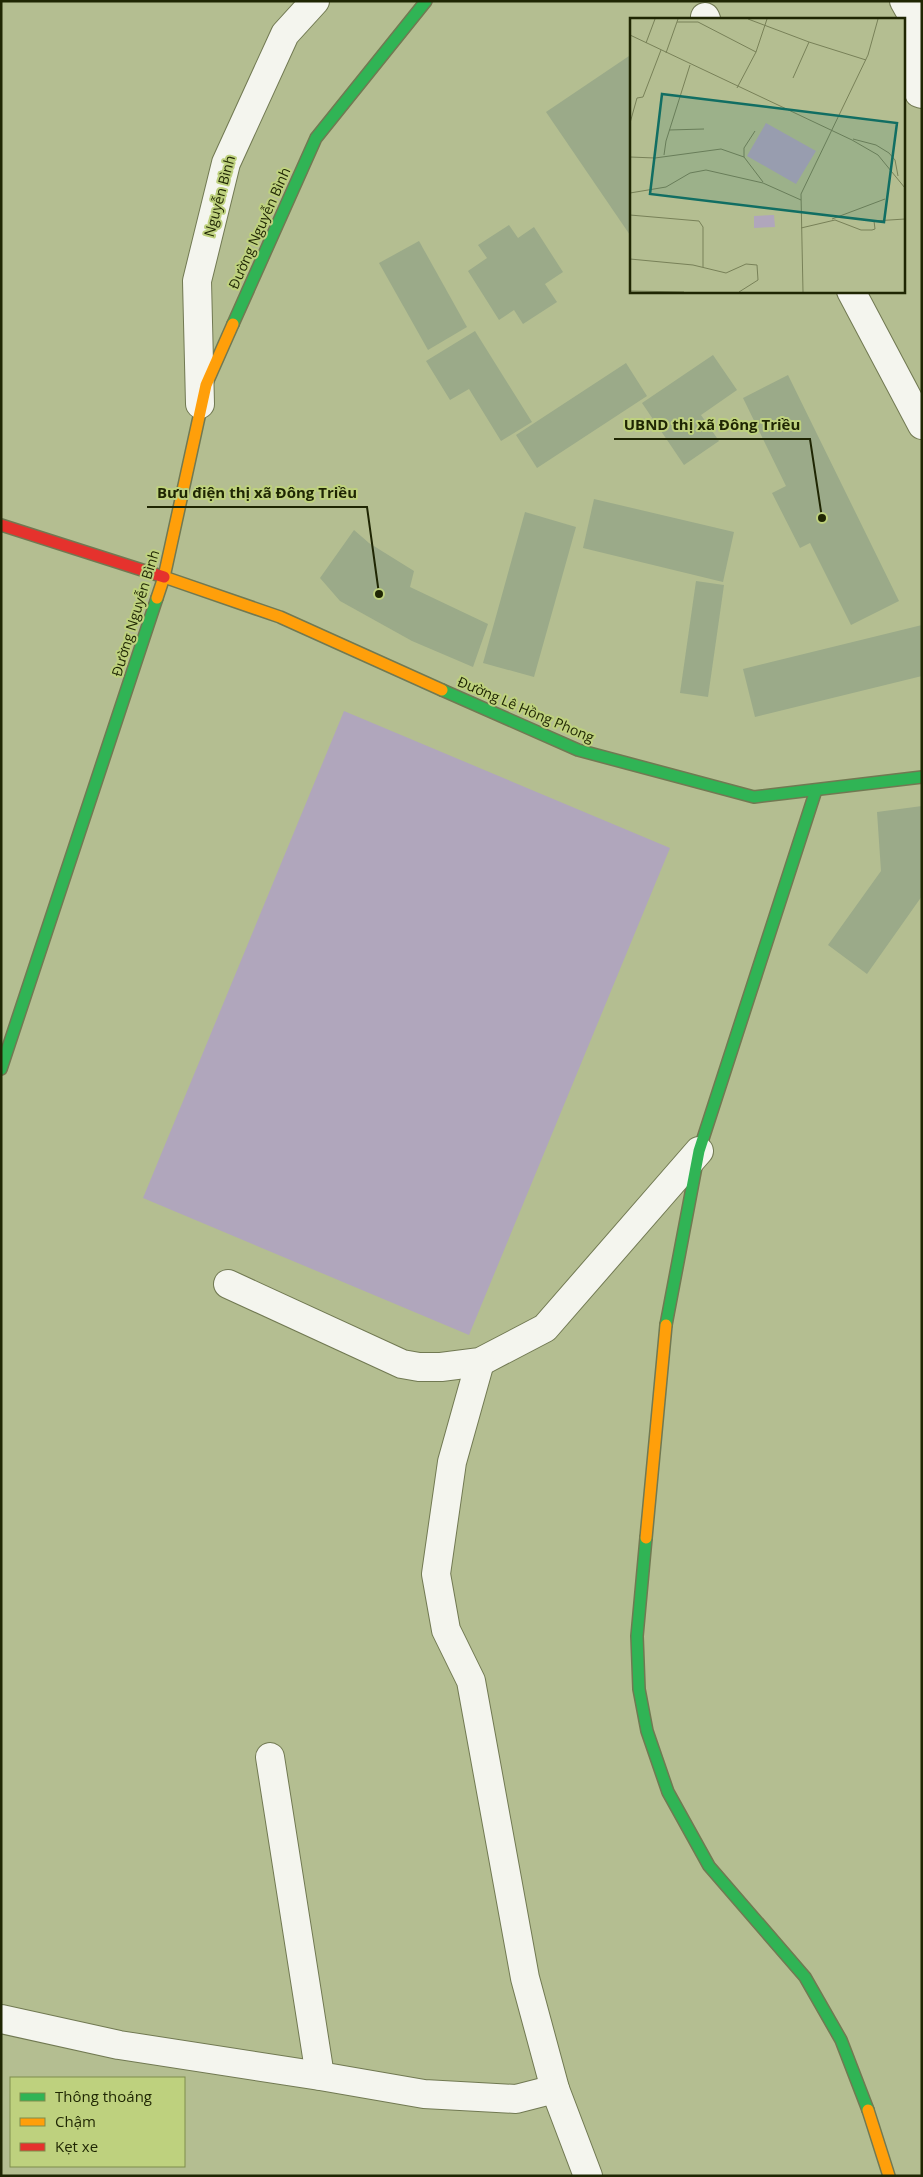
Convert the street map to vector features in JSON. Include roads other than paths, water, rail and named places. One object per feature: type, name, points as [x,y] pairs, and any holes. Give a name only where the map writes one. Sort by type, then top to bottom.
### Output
[{"type":"street","name":"Nguyễn Bình","points":[[200,413],[197,281],[226,163],[285,34],[315,1]]},
{"type":"street","name":"Đường Nguyễn Bình","points":[[1,1069],[164,577],[206,385],[316,138],[426,1]]},
{"type":"street","points":[[904,1],[915,26],[915,33],[909,39],[907,52],[919,93],[922,94]]},
{"type":"street","points":[[852,292],[922,424]]},
{"type":"street","name":"Đường Lê Hồng Phong","points":[[1,525],[164,577],[280,617],[578,750],[754,797],[922,777]]},
{"type":"street","points":[[816,790],[699,1151],[664,1336],[637,1636],[641,1698],[647,1731],[668,1792],[709,1866],[805,1977],[841,2040],[869,2112],[889,2176]]},
{"type":"street","points":[[228,1284],[402,1364],[434,1367],[480,1362],[545,1328],[699,1151]]},
{"type":"street","points":[[480,1362],[452,1462],[436,1574],[446,1630],[471,1681],[525,1978],[555,2089],[588,2176]]},
{"type":"street","points":[[270,1757],[320,2076]]},
{"type":"street","points":[[1,2019],[119,2045],[424,2094],[516,2099],[555,2089]]},
{"type":"place","name":"UBND thị xã Đông Triều","points":[[822,518]]},
{"type":"place","name":"Bưu điện thị xã Đông Triều","points":[[379,594]]}]
